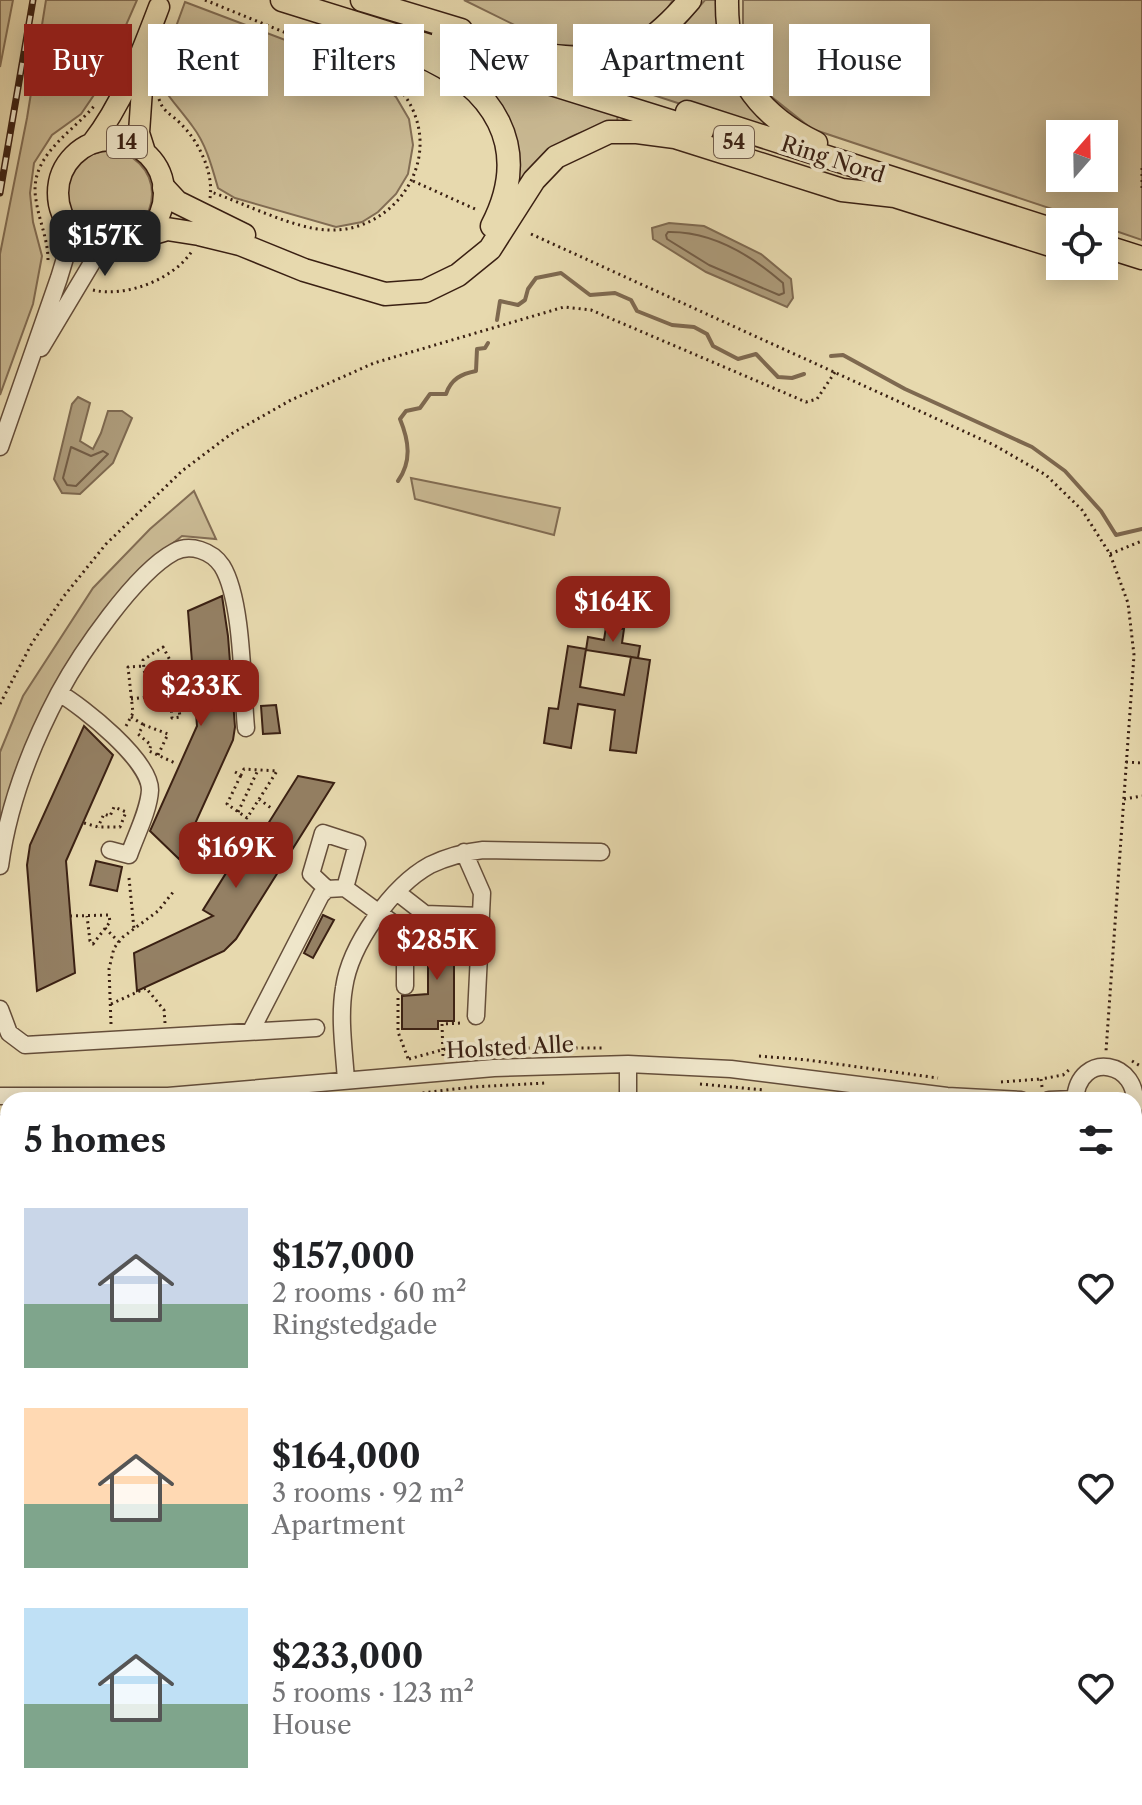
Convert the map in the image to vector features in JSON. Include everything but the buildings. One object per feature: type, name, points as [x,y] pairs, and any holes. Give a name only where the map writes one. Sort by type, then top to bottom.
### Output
[{"type":"highway","points":[[164,188],[177,202],[244,235],[308,261],[386,284],[422,281],[453,266],[483,242],[502,206],[510,175],[506,142],[493,109],[472,85],[422,55],[270,0]]},
{"type":"highway","name":"54","points":[[282,0],[572,92],[643,111],[1046,244]]},
{"type":"highway","name":"Ring Nord","points":[[331,0],[1046,228]]},
{"type":"highway","points":[[362,0],[534,53],[574,59],[607,57],[641,46],[666,28],[690,0]]},
{"type":"highway","points":[[727,0],[729,38],[737,68],[750,93],[772,116],[800,135],[829,149],[981,207]]},
{"type":"highway","points":[[144,236],[167,229],[199,234],[240,244],[304,270],[385,294],[425,291],[458,275],[490,249],[534,180],[556,157],[609,132],[675,137],[842,190],[895,196]]},
{"type":"highway","points":[[1118,250],[1142,258]]},
{"type":"highway","points":[[1118,266],[1142,273]]},
{"type":"main road","name":"14","points":[[92,143],[107,123],[159,7]]},
{"type":"main road","name":"14","points":[[146,41],[139,133],[145,152],[161,175],[164,188]]},
{"type":"main road","name":"14","points":[[68,226],[60,211],[57,195],[59,178],[66,163],[77,151],[92,143],[114,140],[125,141],[145,152]]},
{"type":"main road","points":[[68,226],[94,245],[122,246],[144,236],[160,215],[164,188]]},
{"type":"street","points":[[0,447],[69,245],[68,226]]},
{"type":"street","points":[[29,366],[93,261],[110,247]]},
{"type":"street","points":[[0,866],[10,812],[59,693],[108,616],[152,569],[174,551],[185,548],[214,556],[235,596],[246,728]]},
{"type":"street","points":[[59,693],[78,704],[143,769],[150,792],[129,855],[110,850]]},
{"type":"street","points":[[327,889],[311,874],[323,833],[357,844],[345,888]]},
{"type":"street","points":[[464,852],[481,886],[476,1016]]},
{"type":"street","points":[[346,1080],[342,1005],[350,962],[364,934],[380,913],[422,871],[464,852],[601,852]]},
{"type":"street","points":[[251,1031],[321,895],[327,889],[345,888],[405,935],[405,986]]},
{"type":"street","points":[[398,893],[425,914],[481,916]]},
{"type":"street","points":[[0,1009],[9,1033],[25,1045],[316,1028]]},
{"type":"street","name":"Holsted Alle","points":[[212,1092],[572,1064],[731,1069],[915,1092]]},
{"type":"street","points":[[628,1064],[628,1092]]},
{"type":"street","points":[[1075,1092],[1088,1072],[1108,1066],[1128,1076],[1134,1092]]},
{"type":"path","points":[[205,0],[380,71],[399,88],[412,109],[419,132],[419,157],[412,181],[397,203],[377,219],[352,229],[326,230],[300,224],[211,192]]},
{"type":"path","points":[[1142,168],[1142,191]]},
{"type":"path","points":[[412,181],[475,209]]},
{"type":"path","points":[[531,234],[994,445],[1046,475],[1082,510],[1110,554],[1128,603],[1134,655],[1106,1051],[1108,1066]]},
{"type":"path","points":[[0,704],[32,643],[64,596],[106,544],[182,471],[231,434],[291,400],[374,363],[576,306],[806,402],[817,399],[835,372]]},
{"type":"path","points":[[1110,554],[1142,541]]},
{"type":"path","points":[[172,664],[163,647],[143,660],[145,676],[160,676],[172,664],[184,664]]},
{"type":"path","points":[[118,742],[131,717],[128,667],[144,666]]},
{"type":"path","points":[[131,699],[177,693],[180,717],[172,718],[170,694]]},
{"type":"path","points":[[131,717],[168,734],[158,755]]},
{"type":"path","points":[[144,725],[138,734],[151,745],[149,751],[175,763]]},
{"type":"path","points":[[1125,762],[1142,763]]},
{"type":"path","points":[[244,769],[277,771],[247,818],[227,804],[241,775],[244,769]]},
{"type":"path","points":[[238,812],[258,770]]},
{"type":"path","points":[[235,772],[241,775]]},
{"type":"path","points":[[1124,799],[1142,796]]},
{"type":"path","points":[[223,797],[229,800]]},
{"type":"path","points":[[245,798],[256,805]]},
{"type":"path","points":[[259,799],[271,808]]},
{"type":"path","points":[[84,823],[98,827],[120,827],[126,812],[114,807],[110,816],[104,814],[98,827]]},
{"type":"path","points":[[129,878],[134,929]]},
{"type":"path","points":[[112,1040],[109,962],[114,948],[158,911],[174,891]]},
{"type":"path","points":[[70,916],[109,915],[110,922],[93,944],[87,916]]},
{"type":"path","points":[[105,928],[119,942]]},
{"type":"path","points":[[405,986],[398,992],[398,1032],[415,1075]]},
{"type":"path","points":[[111,1004],[146,988],[164,1010],[167,1036]]},
{"type":"path","points":[[444,1072],[442,1024],[461,1024],[476,1016]]},
{"type":"path","points":[[430,1092],[553,1083]]},
{"type":"path","points":[[698,1084],[769,1090]]},
{"type":"shaded area","points":[[0,0],[13,0],[0,67]]},
{"type":"shaded area","points":[[46,0],[137,0],[126,24],[42,24]]},
{"type":"shaded area","points":[[464,0],[673,0],[650,24],[573,24],[573,45],[557,45],[557,24],[513,24]]},
{"type":"shaded area","points":[[705,0],[721,0],[731,24],[684,24]]},
{"type":"shaded area","points":[[743,0],[1142,0],[1142,240],[1118,232],[1118,208],[1049,208],[812,129],[770,96],[773,96],[773,24],[743,24]]},
{"type":"shaded area","points":[[185,2],[243,24],[177,24]]},
{"type":"shaded area","points":[[268,33],[284,40],[284,96],[395,96],[409,119],[413,145],[408,174],[396,194],[378,212],[362,222],[336,227],[235,198],[218,188],[202,141],[169,96],[268,96]]},
{"type":"shaded area","points":[[557,92],[618,111],[617,124],[581,133],[558,145],[539,165],[519,195],[511,193],[515,169],[476,96],[557,96]]},
{"type":"shaded area","points":[[31,96],[93,96],[81,114],[52,135],[34,163],[30,193],[33,222],[42,256],[33,304],[0,395],[0,254]]},
{"type":"shaded area","points":[[656,96],[761,96],[778,136]]},
{"type":"shaded area","points":[[109,151],[133,158],[145,170],[152,194],[145,218],[133,230],[109,237],[85,230],[73,218],[66,194],[73,170],[85,158]]},
{"type":"shaded area","points":[[411,478],[560,508],[554,535],[415,499]]},
{"type":"shaded area","points":[[194,491],[216,539],[182,536],[142,568],[41,712],[0,820],[0,752],[23,696],[93,588],[150,529]]},
{"type":"water","points":[[669,223],[704,226],[761,254],[791,279],[793,298],[787,307],[706,272],[653,239],[652,228]]},
{"type":"water","points":[[78,397],[90,403],[80,441],[93,449],[108,411],[122,411],[132,418],[113,463],[80,494],[62,493],[54,479],[72,404]]},
{"type":"waterway","points":[[497,320],[500,301],[518,305],[525,300],[536,278],[561,273],[590,295],[615,293],[631,300],[637,311],[672,325],[694,327],[707,334],[713,346],[738,359],[756,354],[778,377],[792,378],[804,374]]},
{"type":"waterway","points":[[398,481],[408,451],[400,419],[406,411],[420,408],[430,394],[446,394],[457,378],[476,371],[477,349],[485,348],[488,343]]},
{"type":"waterway","points":[[831,356],[843,355],[905,389],[1032,447],[1065,471],[1101,511],[1116,535],[1142,529]]},
{"type":"railway","points":[[0,193],[33,0]]}]
